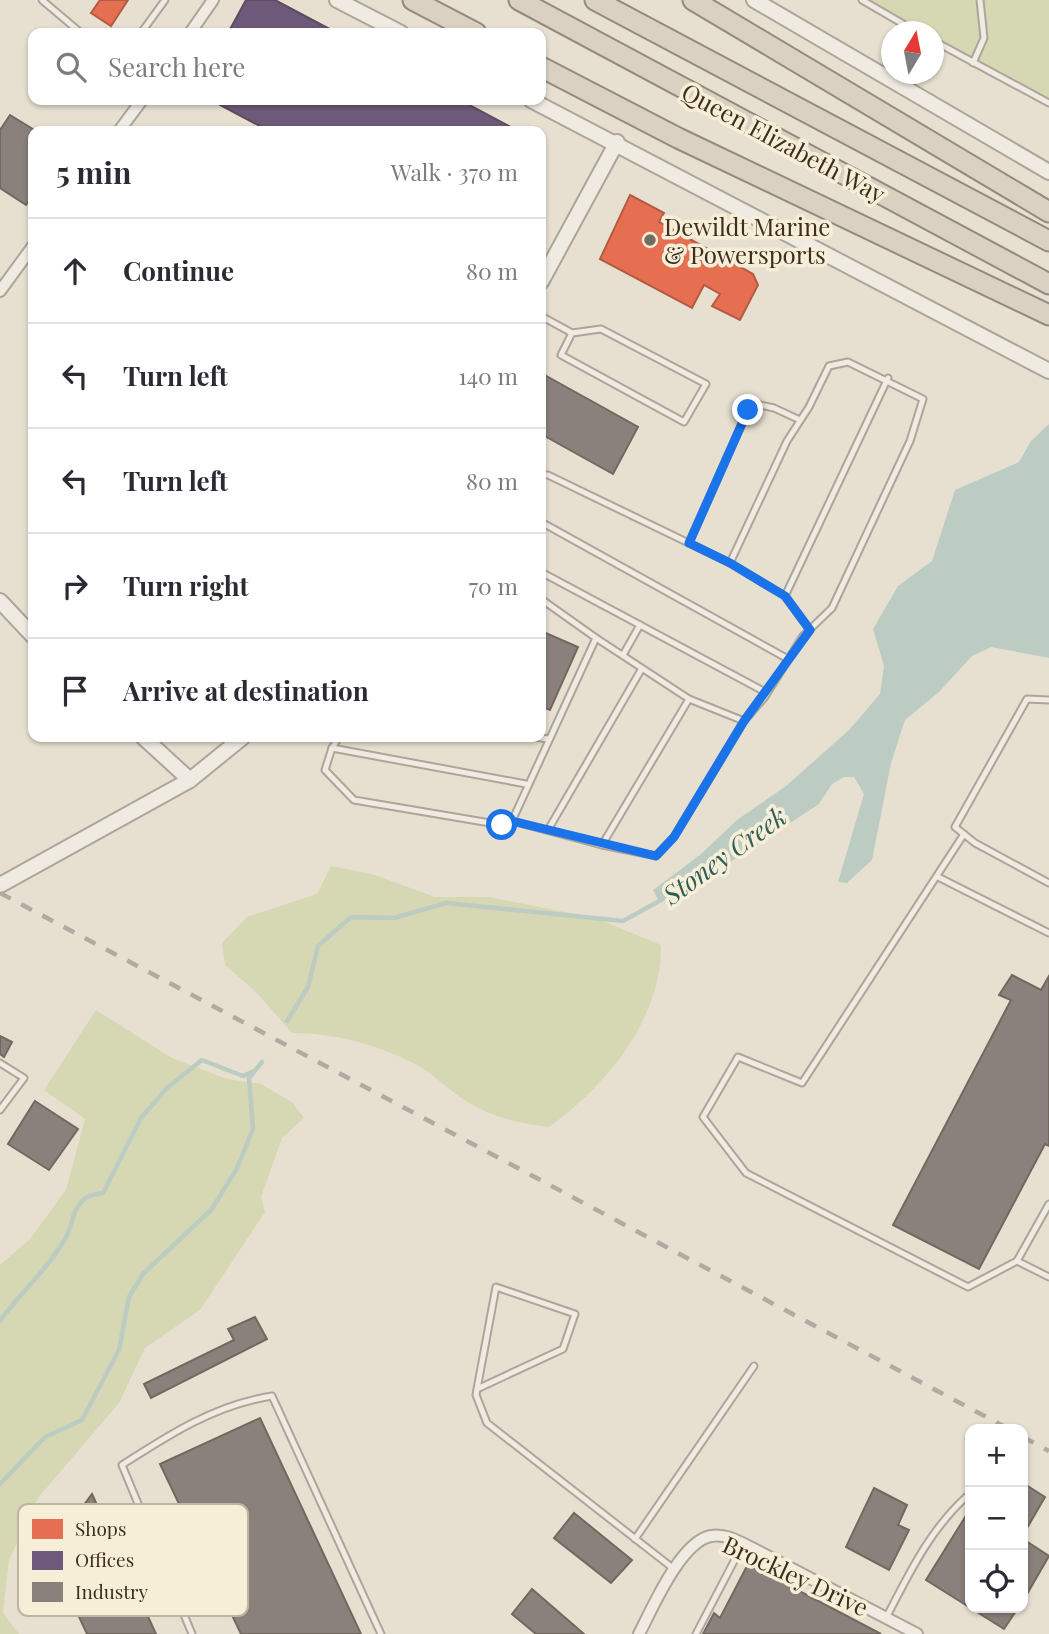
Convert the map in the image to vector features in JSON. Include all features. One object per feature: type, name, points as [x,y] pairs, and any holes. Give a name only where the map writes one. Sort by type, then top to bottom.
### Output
[{"type":"highway","points":[[413,0],[466,28]]},
{"type":"highway","name":"Queen Elizabeth Way","points":[[519,0],[1049,284]]},
{"type":"highway","name":"Queen Elizabeth Way","points":[[595,0],[1049,241]]},
{"type":"highway","points":[[693,0],[1049,212]]},
{"type":"highway","points":[[546,70],[678,138],[1049,315]]},
{"type":"street","points":[[193,28],[213,0]]},
{"type":"street","points":[[337,0],[391,28]]},
{"type":"street","points":[[754,0],[1049,172]]},
{"type":"street","points":[[123,126],[138,105]]},
{"type":"street","points":[[541,105],[617,142],[1049,370]]},
{"type":"street","points":[[546,273],[617,142]]},
{"type":"street","points":[[0,291],[28,253]]},
{"type":"street","points":[[0,601],[28,631]]},
{"type":"street","points":[[148,742],[190,780]]},
{"type":"street","points":[[0,885],[190,780],[237,742]]},
{"type":"street","name":"Brockley Drive","points":[[639,1634],[674,1569],[697,1541],[711,1536],[724,1536],[917,1634]]},
{"type":"lane","points":[[42,0],[75,28]]},
{"type":"lane","points":[[145,28],[165,0]]},
{"type":"lane","points":[[862,0],[899,21]]},
{"type":"lane","points":[[973,63],[984,38],[980,0]]},
{"type":"lane","points":[[944,47],[1049,103]]},
{"type":"lane","points":[[546,319],[572,333],[601,330],[706,384],[684,422],[561,355],[572,333]]},
{"type":"lane","points":[[336,742],[325,771],[354,800],[502,825],[512,821],[656,856],[674,837],[744,721],[767,693],[788,659],[810,630],[832,608],[910,441],[923,399],[888,378],[848,362],[829,366],[787,441],[730,563]]},
{"type":"lane","points":[[785,596],[888,378]]},
{"type":"lane","points":[[689,543],[748,410],[756,404],[774,408],[800,421]]},
{"type":"lane","points":[[546,475],[730,563],[785,596],[810,630]]},
{"type":"lane","points":[[546,525],[788,659]]},
{"type":"lane","points":[[546,575],[767,693]]},
{"type":"lane","points":[[546,603],[641,670],[689,699],[744,721]]},
{"type":"lane","points":[[623,655],[640,625]]},
{"type":"lane","points":[[512,821],[526,785],[596,639]]},
{"type":"lane","points":[[548,831],[641,670]]},
{"type":"lane","points":[[602,845],[689,699]]},
{"type":"lane","points":[[1048,700],[1027,699],[955,827],[1049,883]]},
{"type":"lane","points":[[332,748],[526,785]]},
{"type":"lane","points":[[964,834],[939,877],[802,1083],[738,1057],[703,1117],[747,1173],[968,1287],[1017,1261],[1049,1204]]},
{"type":"lane","points":[[939,877],[1049,933]]},
{"type":"lane","points":[[0,1063],[24,1078],[0,1110]]},
{"type":"lane","points":[[1017,1261],[1049,1277]]},
{"type":"lane","points":[[477,1389],[564,1349],[575,1314],[496,1287],[475,1395],[487,1423],[674,1569]]},
{"type":"lane","points":[[635,1539],[754,1366]]},
{"type":"lane","points":[[138,1504],[122,1465],[186,1424],[248,1400],[272,1396],[381,1634]]},
{"type":"lane","points":[[886,1618],[930,1535],[944,1517],[965,1498]]},
{"type":"lane","points":[[696,1634],[743,1544]]},
{"type":"lane","points":[[185,1616],[192,1634]]},
{"type":"green space","points":[[869,0],[1049,0],[1049,103],[944,46],[944,21],[898,21]]},
{"type":"green space","points":[[331,866],[375,875],[435,897],[489,897],[595,918],[661,945],[659,972],[652,999],[641,1024],[610,1071],[591,1092],[549,1127],[515,1121],[483,1110],[457,1095],[422,1068],[385,1051],[340,1038],[292,1033],[256,992],[225,965],[222,943],[247,917],[317,894]]},
{"type":"green space","points":[[96,1010],[172,1058],[227,1079],[261,1084],[292,1102],[304,1118],[282,1138],[261,1197],[265,1212],[200,1310],[145,1348],[119,1403],[35,1504],[18,1504],[18,1541],[9,1560],[3,1613],[19,1634],[0,1634],[0,1265],[30,1239],[66,1190],[85,1119],[44,1090]]},
{"type":"water","points":[[1049,424],[1049,658],[991,647],[972,656],[939,692],[905,720],[891,763],[872,860],[847,883],[838,882],[864,794],[854,777],[844,777],[832,784],[819,804],[737,858],[693,882],[681,894],[659,902],[653,890],[700,855],[737,820],[786,786],[849,730],[880,694],[884,666],[873,629],[898,586],[932,561],[955,490],[1019,462],[1031,441]]},
{"type":"building: Shops","points":[[100,0],[128,0],[111,26],[91,13]]},
{"type":"building: Shops","name":"Dewildt Marine & Powersports","points":[[630,195],[664,213],[659,222],[753,274],[758,285],[740,320],[712,306],[720,294],[704,285],[692,308],[600,259]]},
{"type":"building: Offices","points":[[246,0],[275,0],[328,28],[231,28]]},
{"type":"building: Offices","points":[[220,105],[469,105],[509,126],[260,126]]},
{"type":"building: Industry","points":[[10,115],[28,126],[26,205],[0,188],[0,130]]},
{"type":"building: Industry","points":[[546,376],[638,427],[613,474],[546,437]]},
{"type":"building: Industry","points":[[546,633],[578,647],[550,710],[546,708]]},
{"type":"building: Industry","points":[[1012,975],[1041,990],[1049,976],[1049,1146],[1045,1144],[979,1269],[893,1225],[1011,1000],[999,995]]},
{"type":"building: Industry","points":[[0,1036],[12,1042],[4,1057],[0,1054]]},
{"type":"building: Industry","points":[[35,1101],[78,1129],[49,1170],[8,1144]]},
{"type":"building: Industry","points":[[255,1317],[267,1339],[151,1398],[144,1384],[234,1340],[228,1329]]},
{"type":"building: Industry","points":[[260,1418],[361,1634],[241,1634],[232,1616],[248,1616],[248,1504],[179,1504],[160,1464]]},
{"type":"building: Industry","points":[[1028,1486],[1045,1497],[1028,1526]]},
{"type":"building: Industry","points":[[874,1488],[907,1505],[898,1525],[909,1530],[889,1570],[846,1547]]},
{"type":"building: Industry","points":[[92,1494],[97,1504],[85,1504]]},
{"type":"building: Industry","points":[[574,1513],[632,1560],[611,1583],[554,1538]]},
{"type":"building: Industry","points":[[965,1517],[965,1605],[926,1580]]},
{"type":"building: Industry","points":[[1028,1542],[1049,1556],[1028,1592]]},
{"type":"building: Industry","points":[[748,1564],[881,1634],[703,1634],[714,1613],[720,1618]]},
{"type":"building: Industry","points":[[532,1589],[584,1634],[536,1634],[512,1614]]},
{"type":"building: Industry","points":[[979,1613],[1015,1613],[1004,1629]]},
{"type":"building: Industry","points":[[79,1616],[148,1616],[156,1634],[87,1634]]},
{"type":"waterway","name":"Stoney Creek","points":[[287,1021],[308,987],[318,946],[351,917],[394,918],[446,903],[623,921],[663,899]]},
{"type":"waterway","points":[[0,1321],[58,1250],[68,1234],[79,1204],[87,1197],[103,1193],[141,1118],[168,1087],[202,1060],[243,1076],[254,1071]]},
{"type":"waterway","name":"Stoney Creek","points":[[0,1484],[45,1437],[82,1420],[119,1350],[129,1297],[143,1274],[212,1209],[237,1168],[253,1129],[249,1078],[262,1062]]},
{"type":"railway","points":[[0,893],[1000,1424]]},
{"type":"railway","points":[[1028,1440],[1049,1451]]},
{"type":"place","name":"Dewildt Marine & Powersports","points":[[650,240]]},
{"type":"route","points":[[502,825],[512,821],[656,856],[674,837],[744,721],[764,698],[803,636],[810,630],[785,596],[730,563],[689,543],[748,410]]}]
